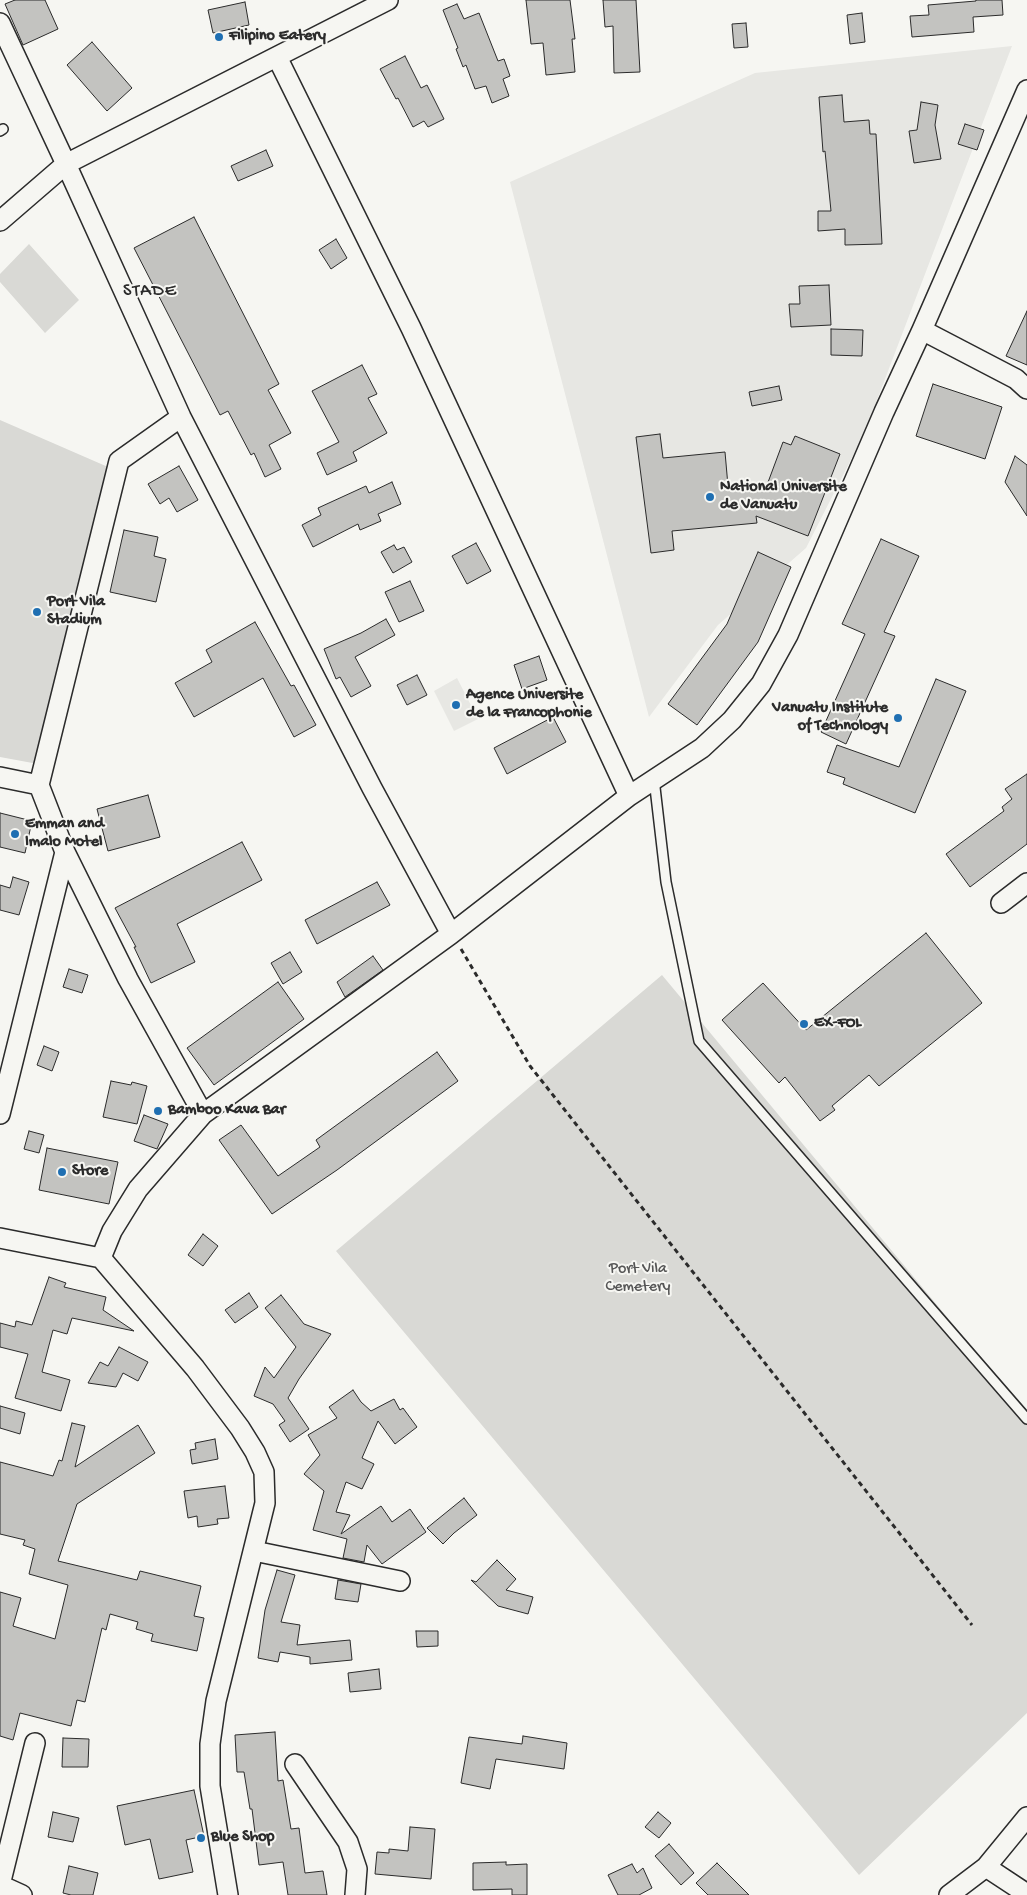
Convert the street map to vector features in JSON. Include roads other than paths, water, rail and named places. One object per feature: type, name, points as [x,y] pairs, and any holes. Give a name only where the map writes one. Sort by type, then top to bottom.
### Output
[{"type":"street","points":[[0,221],[66,164],[388,0]]},
{"type":"street","points":[[0,23],[181,417],[372,788],[452,934]]},
{"type":"street","points":[[277,56],[411,328],[629,796]]},
{"type":"street","points":[[101,1258],[112,1231],[138,1190],[203,1114],[452,934],[629,796],[702,748],[732,720],[761,684],[788,635],[884,412],[1027,90]]},
{"type":"street","points":[[922,330],[1016,379],[1027,389]]},
{"type":"street","points":[[181,417],[119,461],[39,785],[65,852],[128,979],[203,1114]]},
{"type":"street","points":[[0,777],[39,785]]},
{"type":"street","points":[[0,1114],[65,852]]},
{"type":"street","points":[[1001,903],[1027,882]]},
{"type":"street","points":[[0,1238],[101,1258],[194,1368],[255,1452],[264,1472],[265,1503],[216,1701],[210,1744],[210,1786],[228,1895]]},
{"type":"street","points":[[254,1551],[400,1581]]},
{"type":"street","points":[[22,1895],[0,1885],[9,1808],[35,1743]]},
{"type":"street","points":[[295,1764],[348,1842],[357,1869],[355,1895]]},
{"type":"street","points":[[949,1895],[986,1867],[1027,1817]]},
{"type":"street","points":[[986,1867],[1027,1894]]},
{"type":"lane","points":[[654,778],[666,882],[699,1041],[1027,1419]]},
{"type":"place","name":"Filipino Eatery","points":[[219,37]]},
{"type":"place","name":"National Universite de Vanuatu","points":[[710,497]]},
{"type":"place","name":"Port Vila Stadium","points":[[37,612]]},
{"type":"place","name":"Agence Universite de la Francophonie","points":[[456,705]]},
{"type":"place","name":"Vanuatu Institute of Technology","points":[[898,718]]},
{"type":"place","name":"Emman and Imalo Motel","points":[[15,834]]},
{"type":"place","name":"EX-FOL","points":[[804,1024]]},
{"type":"place","name":"Bamboo Kava Bar","points":[[158,1111]]},
{"type":"place","name":"Store","points":[[62,1172]]},
{"type":"place","name":"Blue Shop","points":[[201,1838]]},
{"type":"district","name":"STADE","points":[[150,292]]},
{"type":"park label","name":"Port Vila Cemetery","points":[[638,1279]]}]
